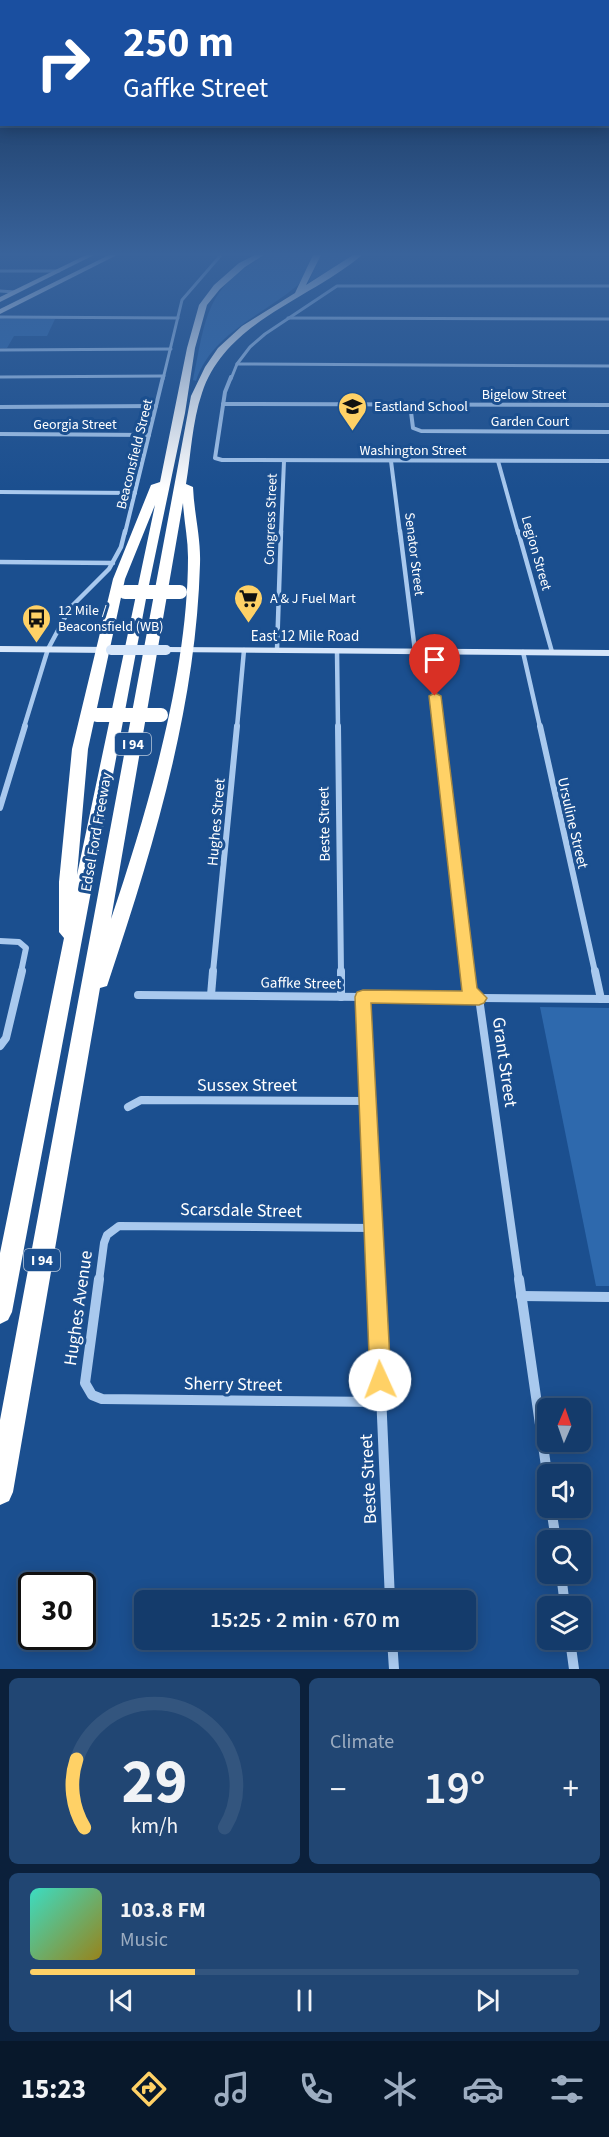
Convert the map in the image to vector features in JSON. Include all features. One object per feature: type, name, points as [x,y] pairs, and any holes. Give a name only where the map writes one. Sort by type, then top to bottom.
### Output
[{"type":"highway","name":"Edsel Ford Freeway","points":[[0,1312],[140,599],[195,333]]},
{"type":"highway","name":"Edsel Ford Freeway","points":[[0,1491],[196,396],[211,363],[228,342],[241,333]]},
{"type":"highway","points":[[68,972],[68,882],[78,755],[93,712],[120,594],[123,565],[160,478],[171,435],[180,413]]},
{"type":"highway","points":[[84,1028],[133,883],[162,774],[187,650],[185,594],[194,554],[186,460]]},
{"type":"highway","points":[[120,594],[185,594]]},
{"type":"highway","points":[[93,712],[160,715],[176,709]]},
{"type":"main road","name":"East 12 Mile Road","points":[[0,649],[609,653]]},
{"type":"street","name":"Beaconsfield Street","points":[[0,808],[48,649],[70,608],[113,563],[121,547],[174,333]]},
{"type":"street","points":[[223,404],[228,383],[237,364],[267,333]]},
{"type":"street","points":[[0,350],[171,349]]},
{"type":"street","points":[[237,364],[609,366]]},
{"type":"street","points":[[0,377],[164,376]]},
{"type":"street","name":"Bigelow Street","points":[[223,404],[609,405]]},
{"type":"street","name":"Washington Street","points":[[223,404],[216,459],[608,461]]},
{"type":"street","name":"Garden Court","points":[[410,404],[413,428],[416,430],[609,432]]},
{"type":"street","points":[[0,407],[156,406]]},
{"type":"street","name":"Georgia Street","points":[[0,434],[149,435]]},
{"type":"street","name":"Congress Street","points":[[277,650],[284,460]]},
{"type":"street","name":"Senator Street","points":[[391,461],[415,651]]},
{"type":"street","name":"Legion Street","points":[[498,461],[552,652]]},
{"type":"street","points":[[608,461],[609,469]]},
{"type":"street","points":[[0,492],[135,493]]},
{"type":"street","points":[[0,562],[113,563]]},
{"type":"street","name":"Hughes Street","points":[[211,995],[244,650]]},
{"type":"street","name":"Beste Street","points":[[337,651],[341,997]]},
{"type":"street","name":"Grant Street","points":[[429,651],[470,991],[479,998],[546,1464]]},
{"type":"street","name":"Ursuline Street","points":[[522,652],[605,999]]},
{"type":"street","points":[[0,941],[23,944],[26,948],[6,1038],[0,1046]]},
{"type":"street","name":"Gaffke Street","points":[[138,995],[605,999]]},
{"type":"street","name":"Beste Street","points":[[363,997],[390,1590]]},
{"type":"street","name":"Sussex Street","points":[[128,1107],[141,1100],[368,1101]]},
{"type":"street","name":"Scarsdale Street","points":[[111,1231],[125,1225],[374,1228]]},
{"type":"street","name":"Hughes Avenue","points":[[87,1390],[85,1377],[104,1243],[111,1231]]},
{"type":"street","points":[[521,1296],[609,1297]]},
{"type":"street","name":"Sherry Street","points":[[87,1390],[102,1399],[381,1402]]},
{"type":"street","points":[[393,1650],[394,1669]]},
{"type":"street","points":[[571,1650],[574,1669]]},
{"type":"shaded area","points":[[0,333],[48,333],[47,336],[14,336],[7,348],[0,348]]},
{"type":"shaded area","points":[[203,333],[233,333],[213,350],[196,381],[193,380]]},
{"type":"shaded area","points":[[540,1007],[609,1008],[609,1286],[596,1286]]},
{"type":"place","name":"Eastland School","points":[[353,432]]},
{"type":"place","name":"A & J Fuel Mart","points":[[249,624]]},
{"type":"place","name":"12 Mile / Beaconsfield (WB)","points":[[37,644]]},
{"type":"route","points":[[380,1380],[363,997],[479,998],[470,991],[435,696]]}]
